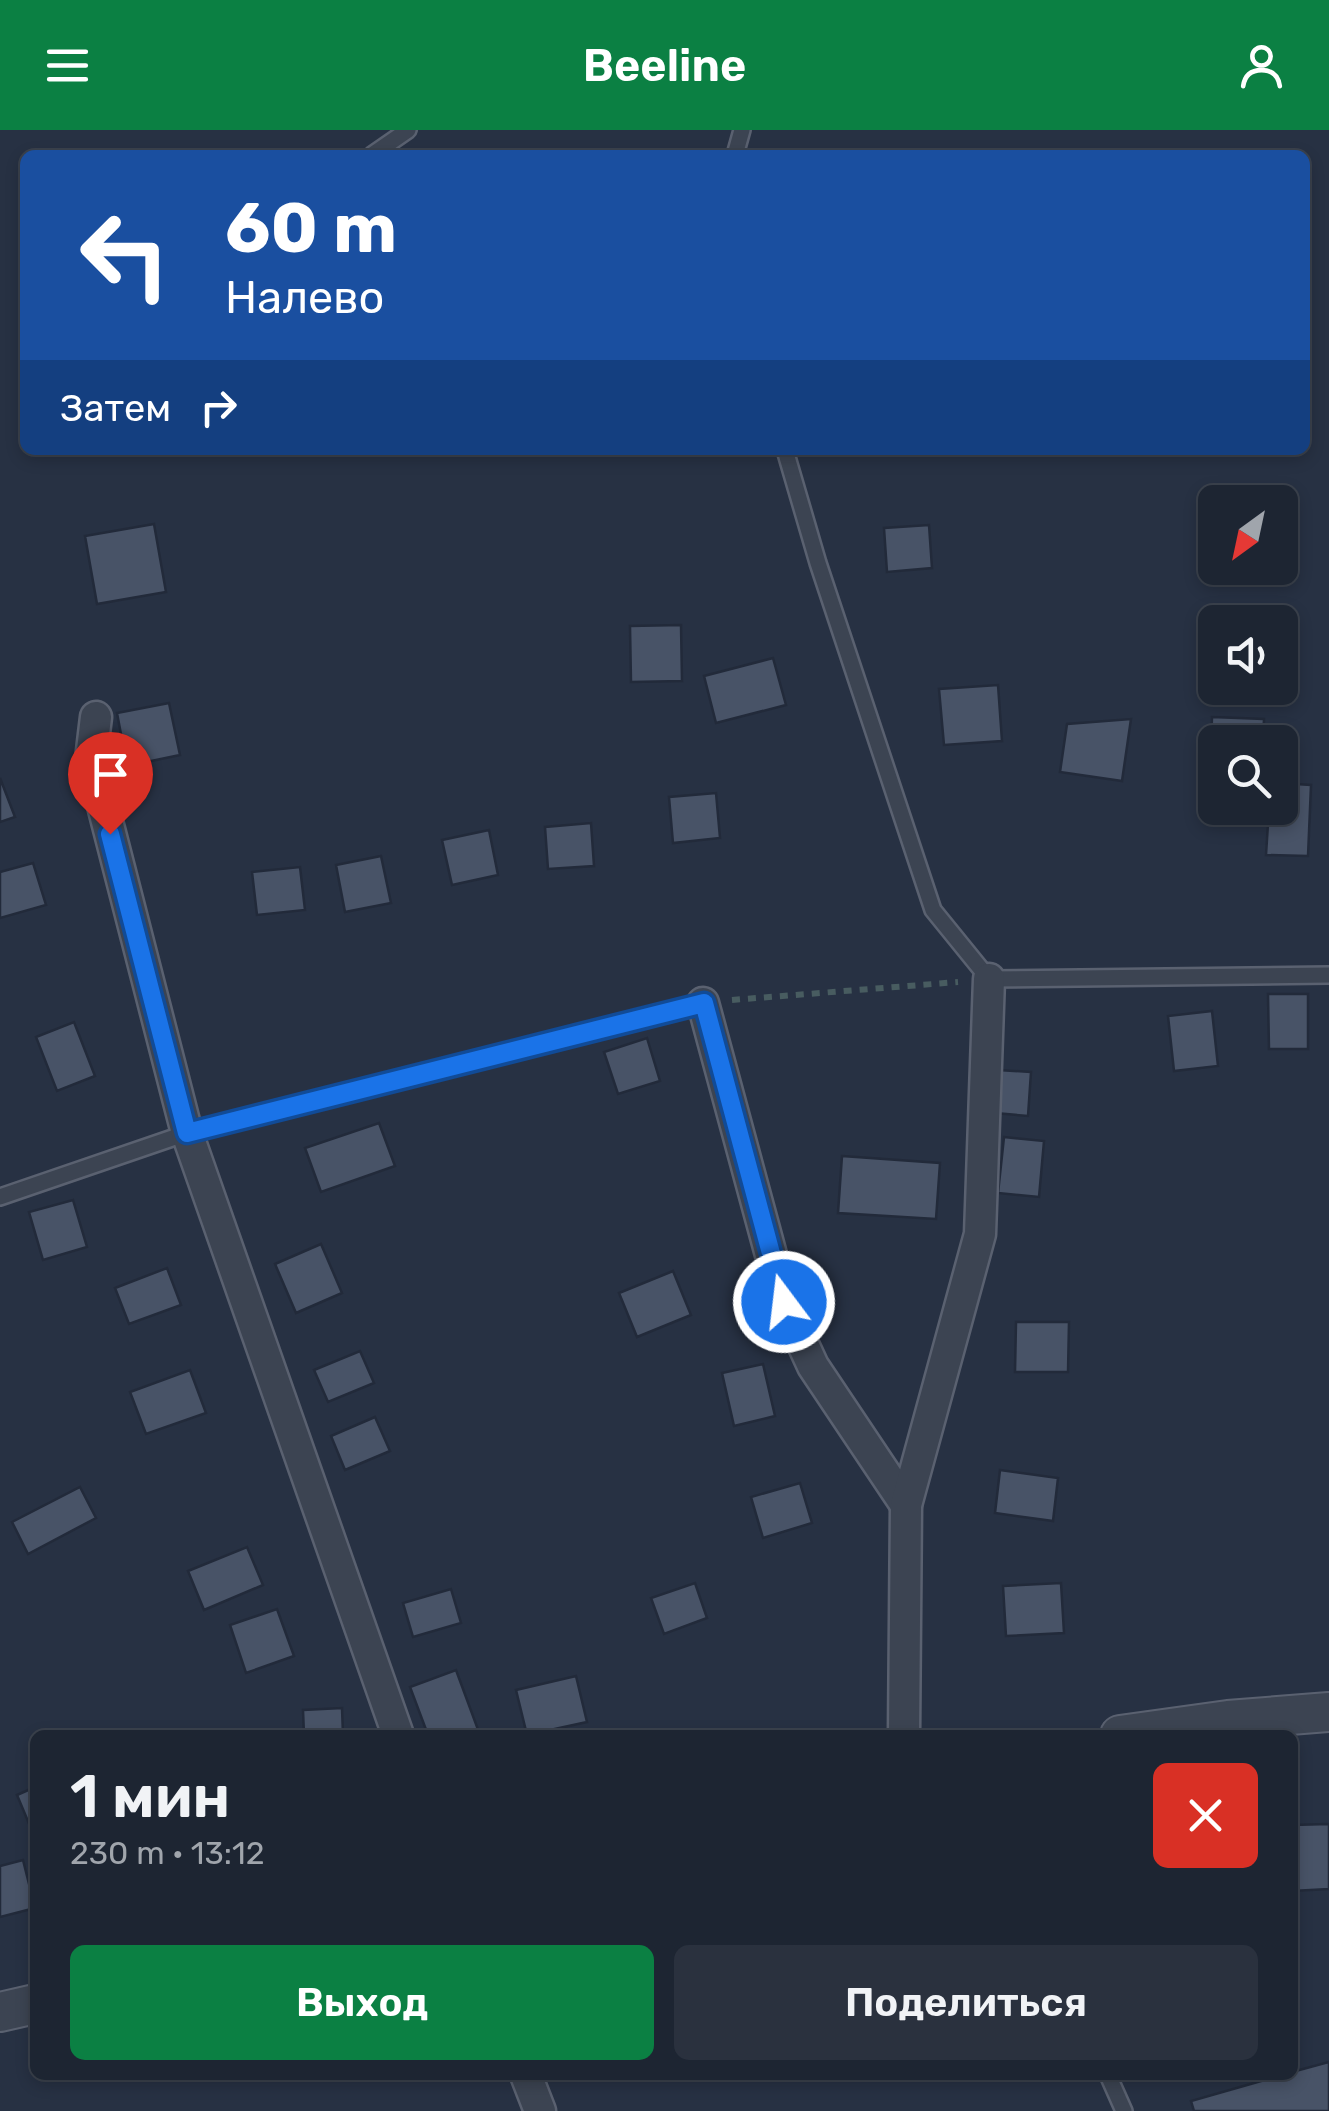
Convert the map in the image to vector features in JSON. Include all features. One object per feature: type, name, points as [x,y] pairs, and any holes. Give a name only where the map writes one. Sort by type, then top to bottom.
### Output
[{"type":"street","points":[[96,717],[91,759],[187,1133],[396,1730]]},
{"type":"street","points":[[904,1730],[906,1505],[980,1234],[990,979]]},
{"type":"street","points":[[704,1003],[784,1302],[813,1366],[906,1505]]},
{"type":"street","points":[[1156,1730],[1329,1712]]},
{"type":"street","points":[[0,2012],[30,2005]]},
{"type":"street","points":[[528,2080],[540,2111]]},
{"type":"lane","points":[[379,150],[408,130]]},
{"type":"lane","points":[[786,455],[818,563],[933,910],[990,979],[1329,975]]},
{"type":"lane","points":[[0,1197],[187,1133],[704,1003]]},
{"type":"lane","points":[[1110,2080],[1124,2111]]},
{"type":"path","points":[[704,1003],[990,979]]},
{"type":"building","points":[[154,524],[166,592],[97,604],[85,536]]},
{"type":"building","points":[[929,525],[932,568],[887,572],[884,528]]},
{"type":"building","points":[[681,625],[682,681],[631,682],[630,626]]},
{"type":"building","points":[[773,658],[786,705],[716,723],[704,676]]},
{"type":"building","points":[[998,685],[1002,741],[944,745],[939,689]]},
{"type":"building","points":[[169,703],[180,755],[127,766],[117,713]]},
{"type":"building","points":[[1212,717],[1264,719],[1264,725],[1212,725]]},
{"type":"building","points":[[1131,719],[1122,781],[1060,772],[1067,724]]},
{"type":"building","points":[[0,778],[15,817],[0,822]]},
{"type":"building","points":[[1298,784],[1311,785],[1308,856],[1266,855],[1268,825],[1298,825]]},
{"type":"building","points":[[716,793],[720,838],[673,843],[669,797]]},
{"type":"building","points":[[591,823],[594,866],[548,869],[545,827]]},
{"type":"building","points":[[489,830],[498,875],[452,885],[442,840]]},
{"type":"building","points":[[381,856],[391,903],[345,912],[336,865]]},
{"type":"building","points":[[33,863],[46,905],[0,918],[0,872]]},
{"type":"building","points":[[300,867],[305,910],[257,915],[252,872]]},
{"type":"building","points":[[1268,994],[1308,994],[1308,1049],[1269,1049]]},
{"type":"building","points":[[1212,1011],[1218,1066],[1174,1071],[1168,1016]]},
{"type":"building","points":[[74,1022],[95,1076],[57,1091],[36,1037]]},
{"type":"building","points":[[647,1038],[660,1081],[618,1094],[604,1052]]},
{"type":"building","points":[[998,1070],[1031,1072],[1028,1116],[995,1113]]},
{"type":"building","points":[[379,1123],[395,1166],[321,1192],[305,1148]]},
{"type":"building","points":[[1004,1137],[1044,1141],[1039,1197],[998,1193]]},
{"type":"building","points":[[842,1156],[940,1163],[936,1219],[838,1213]]},
{"type":"building","points":[[73,1200],[87,1247],[43,1260],[29,1212]]},
{"type":"building","points":[[321,1244],[342,1293],[296,1313],[275,1264]]},
{"type":"building","points":[[167,1268],[181,1305],[129,1324],[115,1288]]},
{"type":"building","points":[[673,1271],[691,1315],[637,1337],[619,1293]]},
{"type":"building","points":[[1016,1322],[1069,1322],[1068,1372],[1015,1372]]},
{"type":"building","points":[[360,1351],[374,1383],[328,1402],[314,1370]]},
{"type":"building","points":[[763,1364],[775,1416],[734,1426],[722,1373]]},
{"type":"building","points":[[190,1370],[206,1413],[146,1434],[130,1392]]},
{"type":"building","points":[[375,1417],[390,1451],[345,1470],[331,1436]]},
{"type":"building","points":[[1000,1470],[1058,1478],[1053,1521],[995,1513]]},
{"type":"building","points":[[800,1483],[812,1523],[763,1538],[751,1497]]},
{"type":"building","points":[[80,1487],[96,1518],[28,1554],[12,1522]]},
{"type":"building","points":[[247,1547],[263,1585],[204,1610],[188,1571]]},
{"type":"building","points":[[695,1583],[707,1618],[664,1634],[651,1598]]},
{"type":"building","points":[[1061,1583],[1064,1633],[1006,1636],[1003,1586]]},
{"type":"building","points":[[451,1589],[461,1623],[413,1637],[403,1603]]},
{"type":"building","points":[[277,1609],[294,1656],[246,1673],[230,1625]]},
{"type":"building","points":[[456,1670],[478,1730],[426,1730],[410,1687]]},
{"type":"building","points":[[576,1676],[587,1722],[550,1730],[526,1730],[516,1690]]},
{"type":"building","points":[[342,1708],[343,1730],[304,1730],[303,1710]]},
{"type":"building","points":[[30,1789],[30,1826],[17,1795]]},
{"type":"building","points":[[1329,1824],[1329,1889],[1298,1891],[1298,1825]]},
{"type":"building","points":[[23,1860],[30,1909],[0,1917],[0,1866]]},
{"type":"building","points":[[1329,2062],[1329,2111],[1194,2111],[1191,2101],[1264,2080],[1298,2080],[1298,2070]]},
{"type":"route","points":[[110,834],[187,1133],[704,1003],[784,1302]]}]
